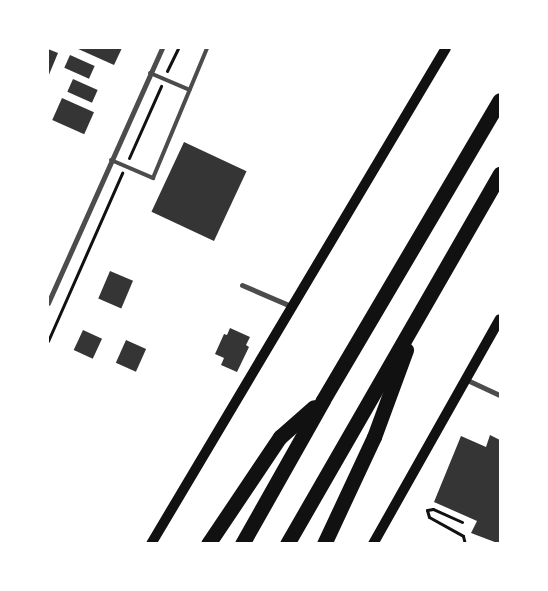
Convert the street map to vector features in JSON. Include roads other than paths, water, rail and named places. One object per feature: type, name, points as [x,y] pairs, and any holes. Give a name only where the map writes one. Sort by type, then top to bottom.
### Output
[{"type":"highway","points":[[242,544],[323,400],[500,100]]},
{"type":"highway","points":[[287,544],[500,174]]},
{"type":"highway","points":[[324,544],[374,437],[422,309]]},
{"type":"highway","points":[[208,544],[280,437],[323,400]]},
{"type":"main road","points":[[150,544],[446,48]]},
{"type":"main road","points":[[373,544],[500,319]]},
{"type":"street","points":[[48,303],[162,48]]},
{"type":"street","points":[[242,284],[293,307]]},
{"type":"street","points":[[465,379],[500,395]]},
{"type":"lane","points":[[112,160],[153,178],[207,48]]},
{"type":"lane","points":[[150,73],[190,90]]}]
